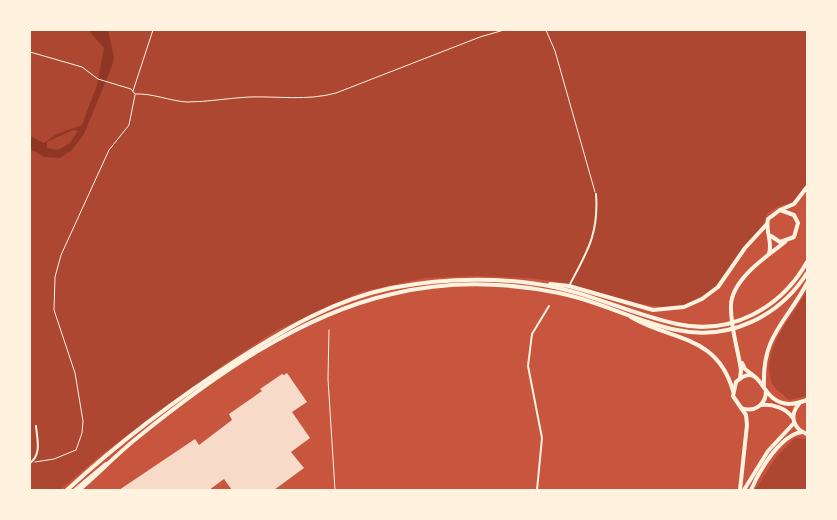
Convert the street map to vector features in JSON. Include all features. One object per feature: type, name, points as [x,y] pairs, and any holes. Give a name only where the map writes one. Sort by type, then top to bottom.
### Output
[{"type":"main road","points":[[67,490],[169,406],[278,334],[326,308],[390,288],[429,282],[506,280],[570,286],[654,310],[684,307],[702,299],[718,287],[745,248],[767,224],[771,215],[794,204],[807,187]]},
{"type":"main road","points":[[780,210],[794,215],[798,224],[794,237],[785,242],[744,277],[735,290],[731,304],[732,317],[740,359],[745,370],[765,386],[773,399],[790,405],[799,404],[807,400]]},
{"type":"main road","points":[[767,224],[772,247],[769,257]]},
{"type":"main road","points":[[771,236],[775,240],[785,242]]},
{"type":"main road","points":[[506,280],[568,290],[677,324],[708,327],[740,320],[763,310],[793,284],[807,262]]},
{"type":"main road","points":[[75,490],[132,442],[216,380],[288,334],[327,314],[393,293],[430,287],[470,285],[513,287],[584,299],[676,330],[707,332],[745,325],[774,310],[792,294],[807,273]]},
{"type":"main road","points":[[761,406],[766,397],[764,365],[767,350],[777,327],[807,283]]},
{"type":"main road","points":[[624,313],[635,320],[683,337],[704,349],[720,364],[729,377],[734,400],[746,415],[747,425],[740,490]]},
{"type":"main road","points":[[733,391],[740,379],[740,359]]},
{"type":"main road","points":[[740,379],[755,377]]},
{"type":"main road","points":[[744,490],[768,451],[794,420],[799,404]]},
{"type":"main road","points":[[741,408],[753,410],[761,406],[774,406],[789,412],[805,433]]},
{"type":"main road","points":[[750,490],[762,469],[784,442],[795,434],[805,433]]},
{"type":"main road","points":[[80,490],[132,442]]},
{"type":"street","points":[[570,286],[593,241],[596,223],[596,194]]},
{"type":"street","points":[[537,490],[542,438],[528,366],[532,334],[549,306]]},
{"type":"street","points":[[30,462],[37,456],[36,426]]},
{"type":"path","points":[[30,462],[54,459],[76,450],[82,433],[83,421],[75,373],[54,310],[55,277],[61,255],[109,150],[129,125],[135,94],[134,85],[153,30]]},
{"type":"path","points":[[30,52],[82,67],[98,79],[130,89],[135,94],[187,102],[260,97],[312,98],[336,94],[480,37],[504,30]]},
{"type":"path","points":[[546,30],[555,51],[596,194]]},
{"type":"path","points":[[329,330],[328,379],[334,490]]},
{"type":"shaded area","points":[[30,30],[807,30],[807,184],[793,202],[777,207],[768,213],[760,231],[752,238],[721,280],[709,292],[687,304],[667,308],[635,303],[566,283],[529,278],[477,276],[424,278],[361,292],[275,331],[229,361],[101,455],[60,490],[30,490]]},
{"type":"shaded area","points":[[88,30],[108,30],[114,57],[112,66],[84,134],[72,150],[60,158],[44,157],[30,148],[30,136],[44,143],[57,134],[82,125],[97,85],[104,48]],"holes":[[[73,130],[78,131],[70,143],[58,150],[47,148],[47,142]]]},
{"type":"shaded area","points":[[807,290],[807,396],[789,400],[772,383],[769,371],[770,358],[779,334]]},
{"type":"shaded area","points":[[795,438],[807,439],[807,490],[755,490],[777,456]]},
{"type":"building","points":[[287,373],[307,402],[292,412],[310,438],[291,452],[304,468],[274,490],[232,490],[224,479],[209,490],[119,490],[195,439],[199,445],[232,420],[229,414],[262,391],[260,389],[282,374]]},
{"type":"waterway","points":[[30,151],[34,150]]}]
